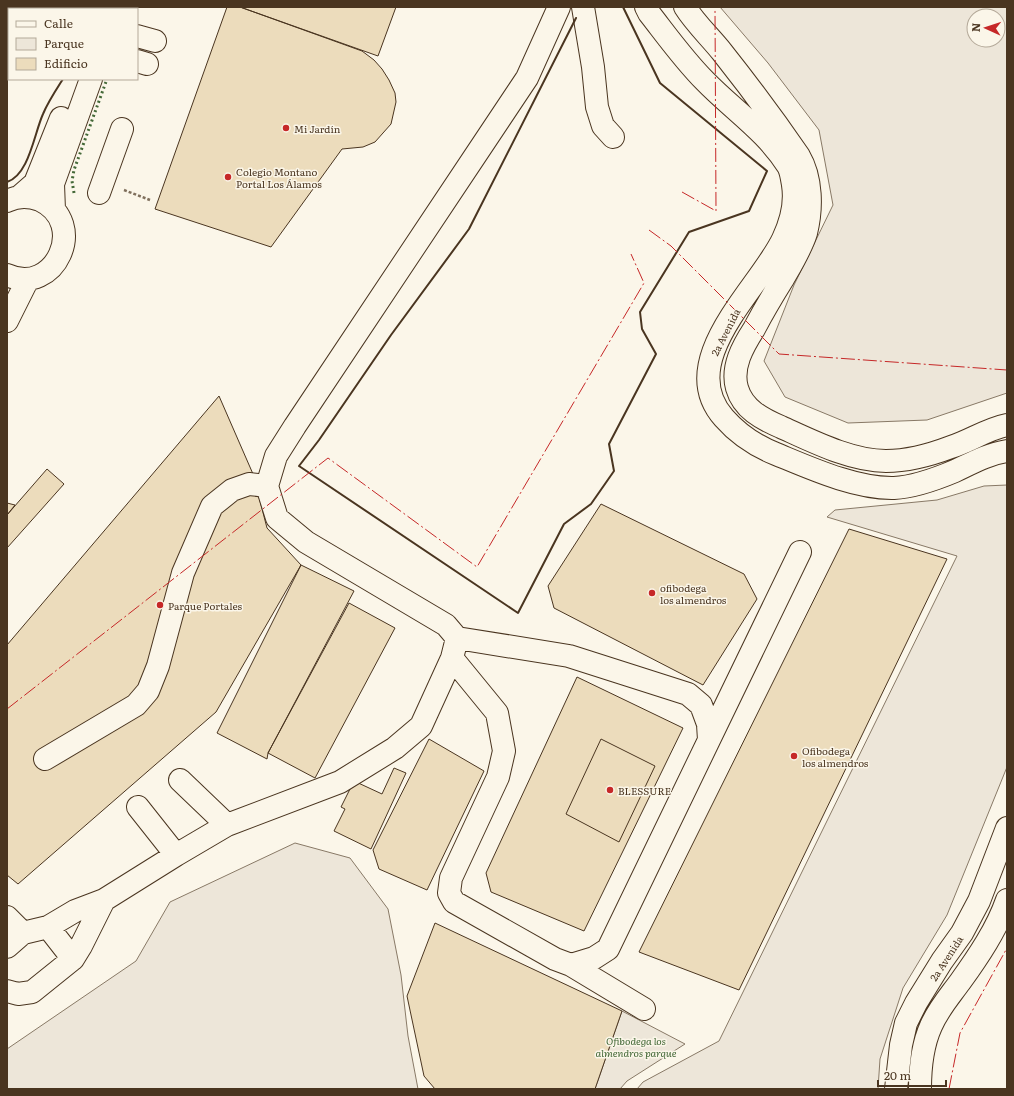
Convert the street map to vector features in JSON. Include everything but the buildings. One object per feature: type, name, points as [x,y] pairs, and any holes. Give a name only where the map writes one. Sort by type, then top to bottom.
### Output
[{"type":"main road","points":[[559,7],[527,78],[291,432],[276,456],[267,486],[277,518],[306,542],[446,625],[455,648],[497,713],[504,751],[498,777],[451,878],[449,893],[454,902],[555,959],[572,965],[644,1009]]},
{"type":"main road","points":[[583,7],[593,67],[597,107],[603,126],[613,137]]},
{"type":"main road","name":"2a Avenida","points":[[646,7],[682,57],[769,142],[789,168],[793,185],[793,212],[783,239],[776,252],[727,323],[711,358],[708,373],[710,388],[713,402],[720,413],[729,424],[748,440],[767,451],[809,468],[865,485],[894,488],[912,485],[936,478],[985,457],[1007,451]]},
{"type":"main road","points":[[685,7],[689,14],[719,48],[769,113],[799,156],[803,163],[808,180],[809,202],[806,233],[792,264],[746,342],[738,359],[736,376],[737,387],[745,404],[754,413],[778,426],[832,449],[870,460],[887,461],[928,455],[958,445],[984,433],[1007,425]]},
{"type":"main road","points":[[10,199],[35,183],[58,128],[75,80]]},
{"type":"main road","points":[[54,210],[53,184],[91,80]]},
{"type":"main road","points":[[101,187],[122,129]]},
{"type":"main road","points":[[7,321],[17,277],[40,275],[46,272],[59,258],[64,246],[64,233],[61,220],[54,210],[46,203],[28,197],[10,199]]},
{"type":"main road","points":[[45,760],[136,705],[148,691],[158,666],[183,573],[212,506],[232,490],[249,484],[267,486]]},
{"type":"main road","points":[[572,965],[594,958],[608,949],[800,552]]},
{"type":"main road","points":[[455,648],[570,656],[688,694],[701,705],[708,724],[709,740]]},
{"type":"main road","points":[[7,947],[23,933],[48,927],[75,911],[104,900],[227,825],[340,782],[395,748],[421,726],[455,648]]},
{"type":"main road","points":[[180,780],[227,825]]},
{"type":"main road","points":[[138,807],[176,855]]},
{"type":"main road","name":"2a Avenida","points":[[896,1089],[901,1045],[906,1024],[916,1003],[942,960],[962,933],[979,901],[1007,828]]},
{"type":"main road","points":[[7,991],[18,994],[32,992],[73,959],[104,900]]},
{"type":"main road","points":[[920,1089],[923,1048],[931,1026],[943,1004],[987,942],[1007,900]]},
{"type":"main road","points":[[7,917],[23,933]]},
{"type":"main road","points":[[48,927],[73,959]]},
{"type":"path","points":[[101,187],[150,200]]},
{"type":"green space","points":[[720,7],[1007,7],[1007,393],[927,420],[848,423],[785,397],[764,361],[794,285],[833,205],[819,130],[768,63]]},
{"type":"green space","points":[[1007,485],[1007,767],[947,915],[903,988],[880,1059],[878,1089],[637,1089],[643,1082],[719,1041],[957,556],[827,517],[835,510],[937,500],[984,486]]},
{"type":"green space","points":[[295,843],[350,858],[388,909],[401,975],[408,1036],[418,1089],[7,1089],[7,1049],[136,961],[170,902]]},
{"type":"green space","name":"Ofibodega los almendros parque","points":[[622,1011],[685,1044],[627,1081],[620,1089],[595,1089]]},
{"type":"hedge","points":[[74,193],[72,181],[74,170],[107,80]]},
{"type":"wall","points":[[576,18],[469,229],[391,335],[319,440],[299,466],[518,613],[564,524],[591,504],[614,471],[609,444],[656,354],[642,329],[640,312],[689,232],[749,211],[767,171],[660,83],[623,7]]},
{"type":"wall","points":[[7,182],[14,178],[26,163],[43,114],[62,80]]},
{"type":"power","points":[[682,192],[716,211],[715,7]]},
{"type":"power","points":[[649,230],[671,246],[779,354],[1007,370]]},
{"type":"power","points":[[7,709],[328,458],[477,567],[644,283],[631,254]]},
{"type":"power","points":[[949,1089],[960,1033],[1007,948]]},
{"type":"place","name":"Mi Jardín","points":[[286,128]]},
{"type":"place","name":"Colegio Montano Portal Los Álamos","points":[[228,177]]},
{"type":"place","name":"ofibodega los almendros","points":[[652,593]]},
{"type":"place","name":"Parque Portales","points":[[160,605]]},
{"type":"place","name":"Ofibodega los almendros","points":[[794,756]]},
{"type":"place","name":"BLESSURE","points":[[610,790]]}]
